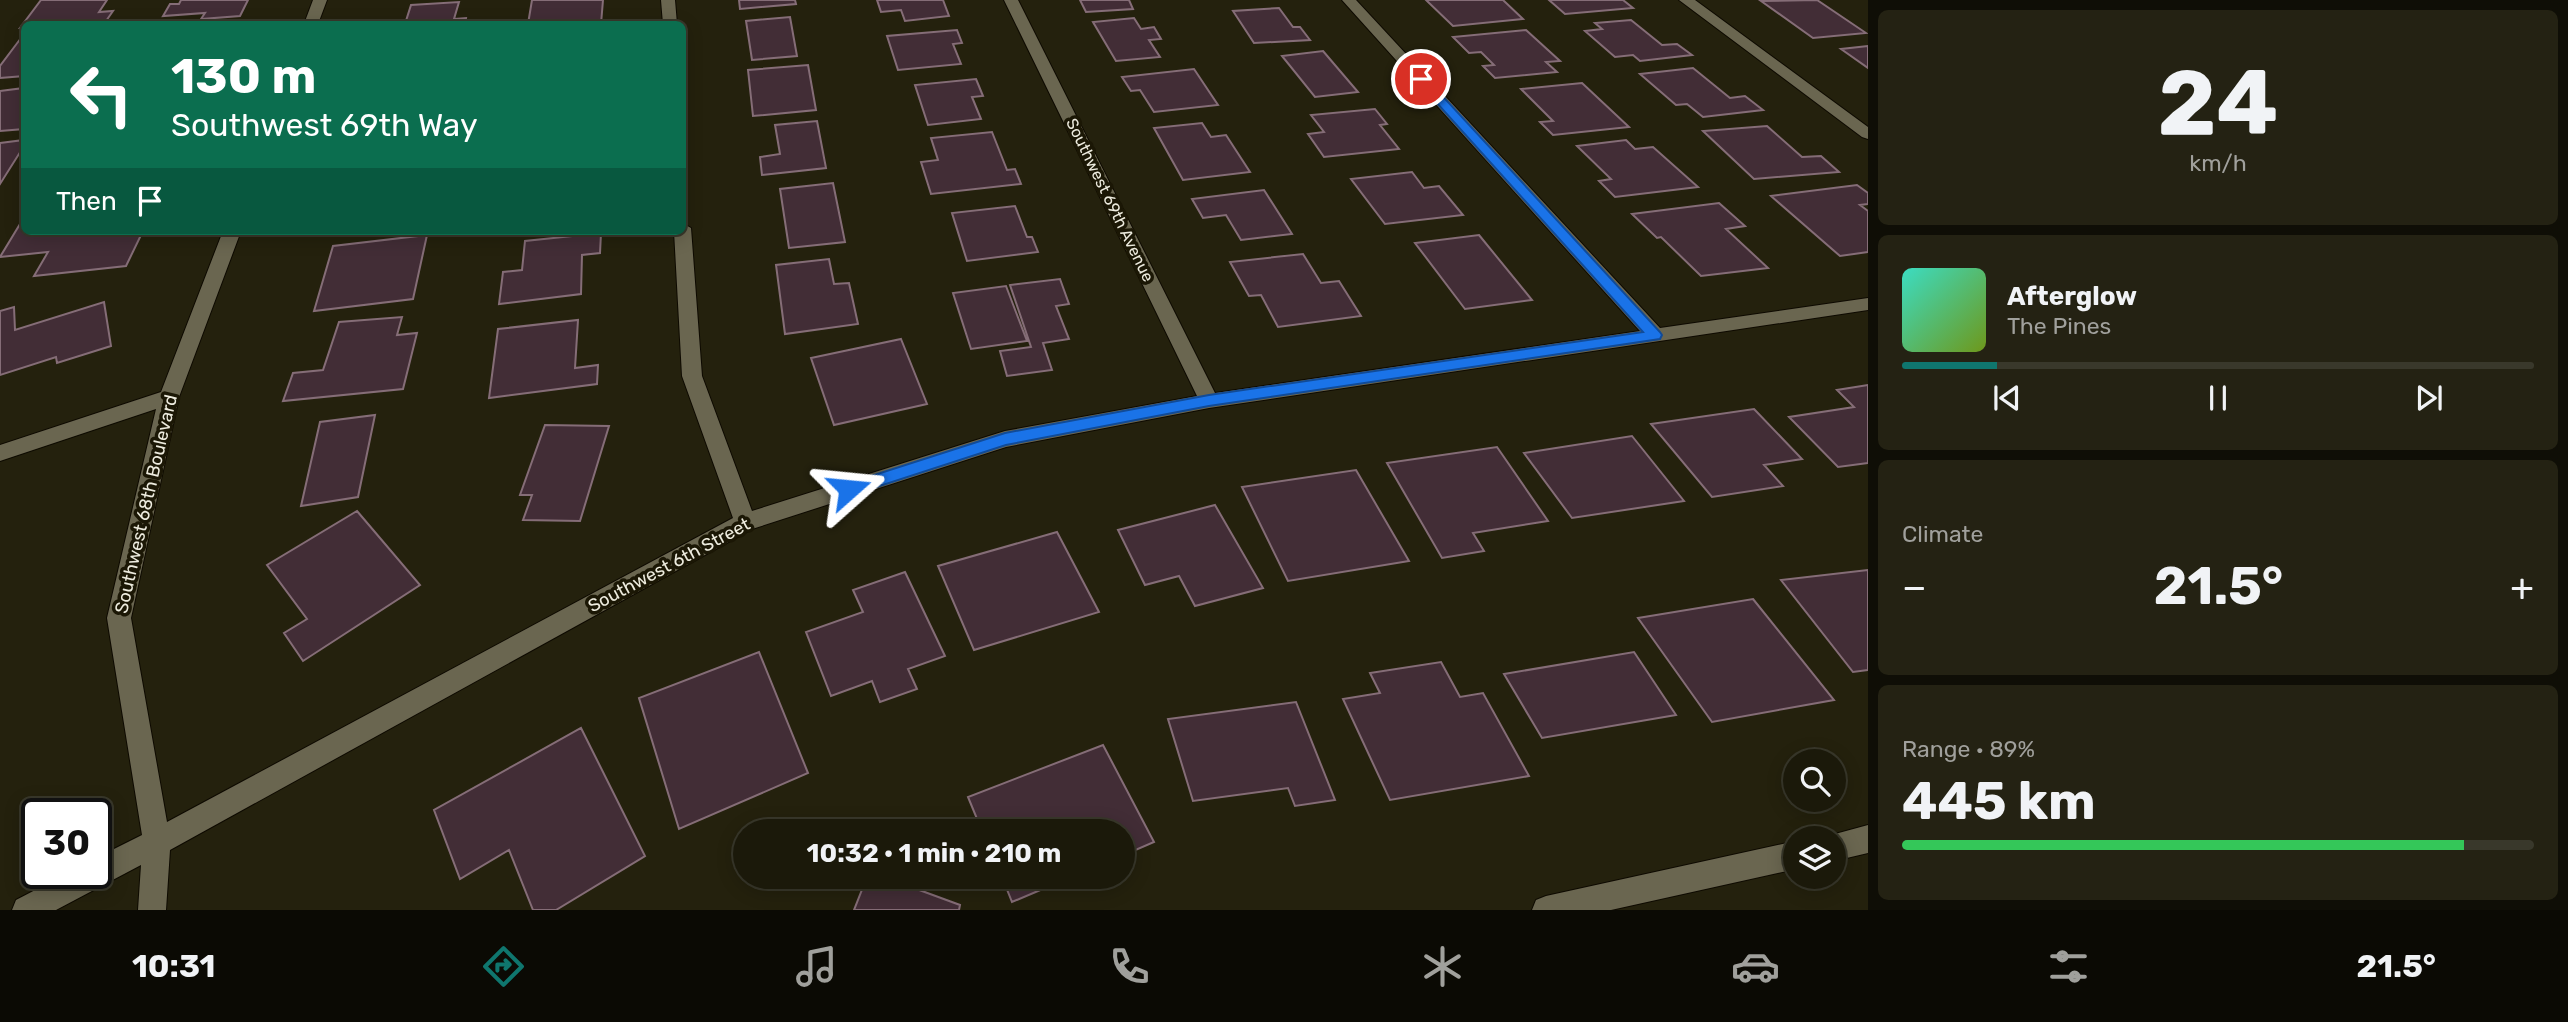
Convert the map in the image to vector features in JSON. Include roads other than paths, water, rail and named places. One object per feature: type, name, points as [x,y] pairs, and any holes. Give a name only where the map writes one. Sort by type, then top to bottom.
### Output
[{"type":"street","points":[[312,21],[320,0]]},
{"type":"street","points":[[668,0],[670,21]]},
{"type":"street","name":"Southwest 69th Avenue","points":[[1012,0],[1209,401]]},
{"type":"street","points":[[1349,0],[1655,335]]},
{"type":"street","points":[[1686,0],[1868,134]]},
{"type":"street","name":"Southwest 68th Boulevard","points":[[152,910],[156,842],[119,618],[169,397],[230,235]]},
{"type":"street","points":[[682,235],[692,376],[744,522]]},
{"type":"street","name":"Southwest 6th Street","points":[[26,910],[744,522],[1005,439],[1209,401],[1868,304]]},
{"type":"street","points":[[0,453],[169,397]]},
{"type":"street","points":[[1846,844],[1868,839]]},
{"type":"street","points":[[1546,910],[1783,858]]}]
